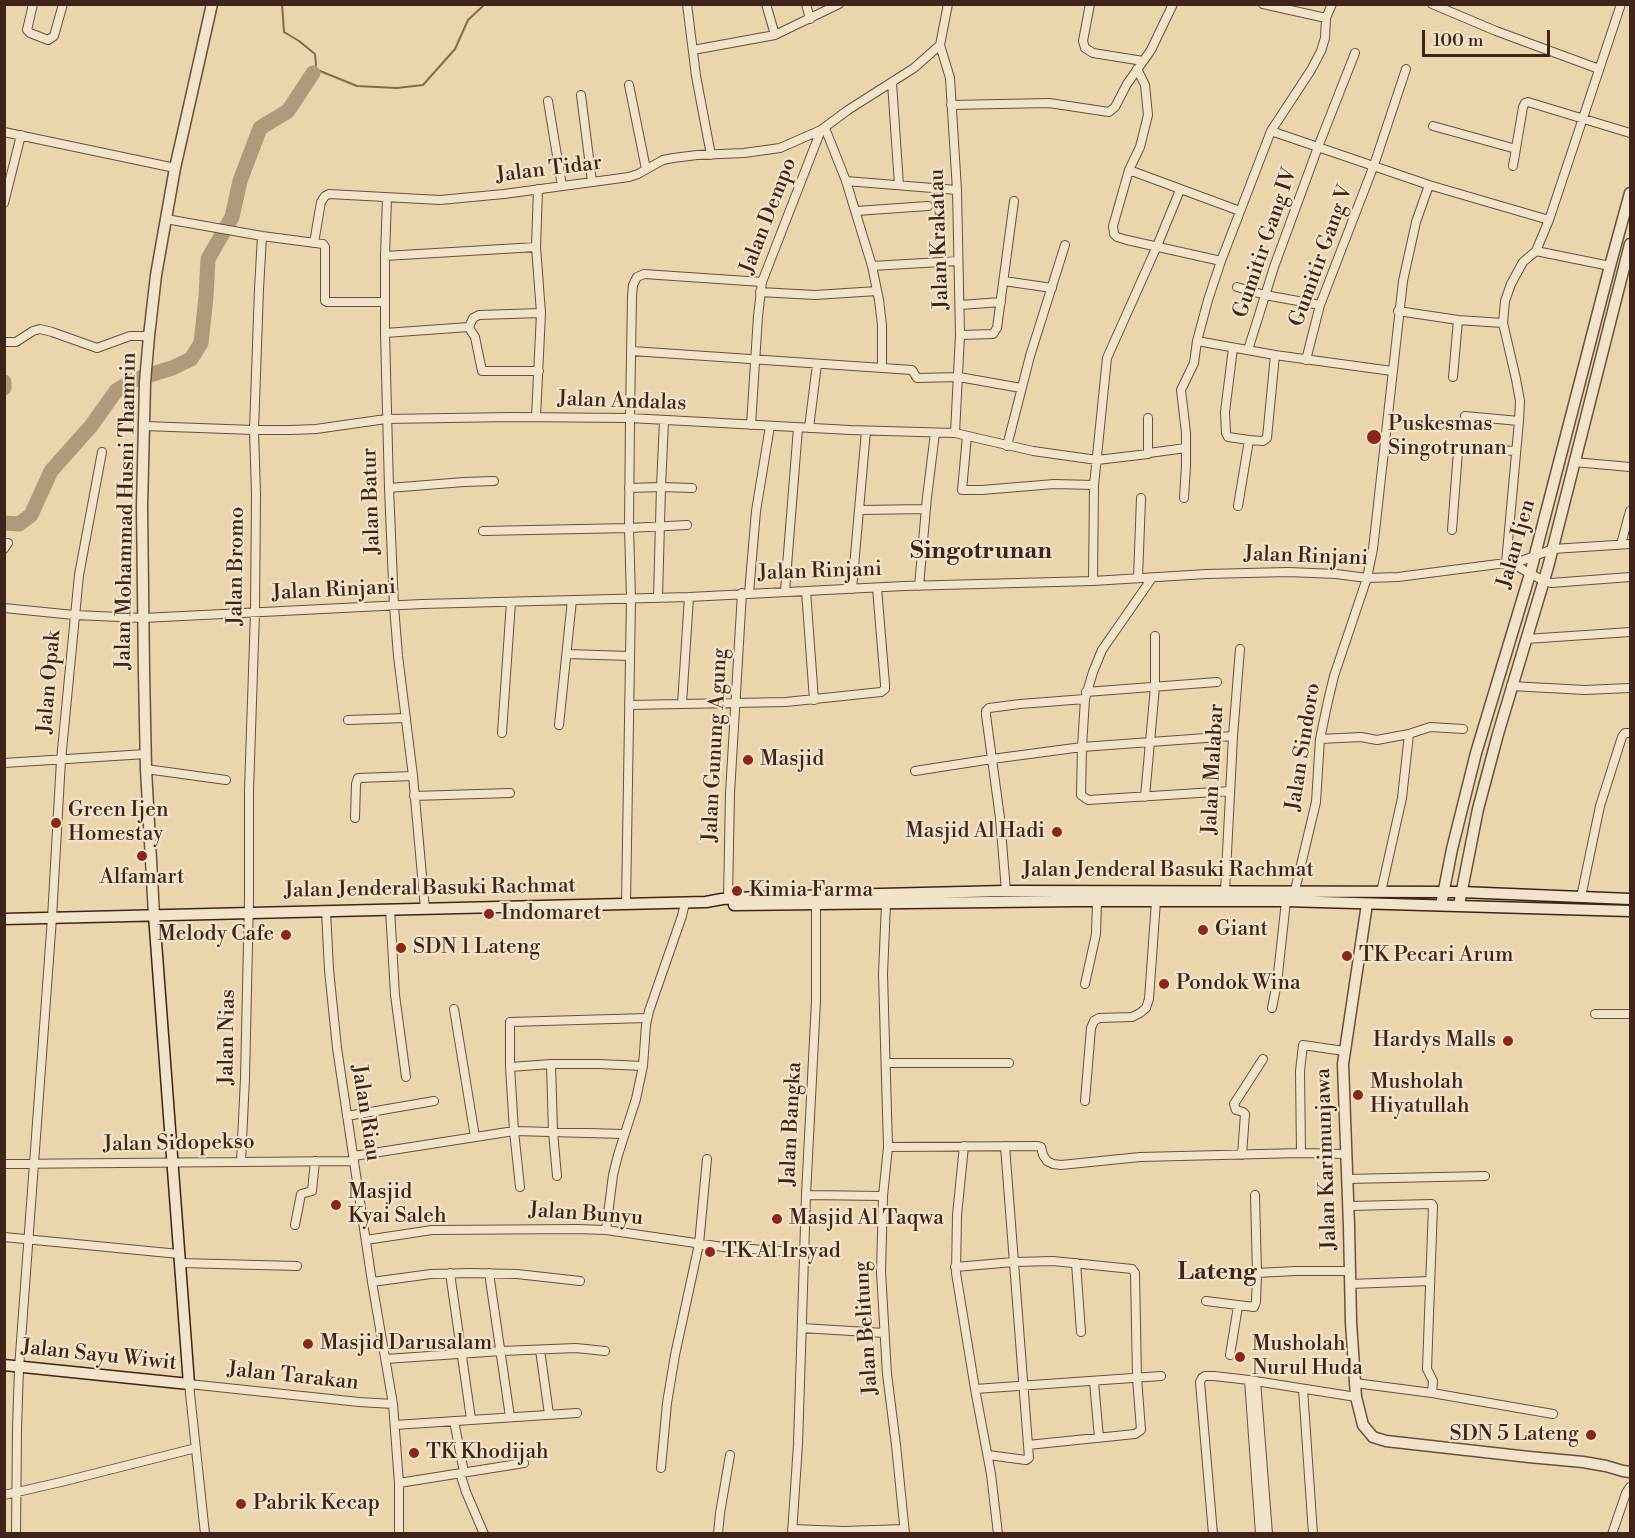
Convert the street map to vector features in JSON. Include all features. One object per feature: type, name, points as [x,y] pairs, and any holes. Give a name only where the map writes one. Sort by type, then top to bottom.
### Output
[{"type":"main road","name":"Jalan Mohammad Husni Thamrin","points":[[189,1384],[154,915],[146,769],[142,507],[145,382],[156,275],[175,168],[212,4]]},
{"type":"main road","name":"Jalan Ijen","points":[[1441,905],[1452,849],[1476,753],[1535,555],[1630,193]]},
{"type":"main road","name":"Jalan Ijen","points":[[1459,905],[1478,809],[1511,686],[1553,549],[1574,462],[1627,269],[1630,244]]},
{"type":"main road","points":[[1610,266],[1627,269]]},
{"type":"main road","name":"Jalan Jenderal Basuki Rachmat","points":[[4,919],[685,903],[728,898],[886,903],[1097,901],[1114,896],[1295,890],[1461,892],[1630,899]]},
{"type":"main road","name":"Jalan Jenderal Basuki Rachmat","points":[[706,902],[723,906],[1006,891],[1114,896],[1156,901],[1286,901],[1630,911]]},
{"type":"main road","name":"Jalan Karimunjawa","points":[[1367,904],[1344,1051],[1343,1088],[1355,1383],[1363,1425],[1373,1437],[1386,1441],[1583,1462],[1627,1472]]},
{"type":"main road","name":"Jalan Sayu Wiwit","points":[[4,1365],[189,1384]]},
{"type":"street","points":[[33,4],[27,26],[28,31],[49,40],[54,36],[63,4]]},
{"type":"street","points":[[687,4],[696,76],[711,154]]},
{"type":"street","points":[[766,4],[775,35]]},
{"type":"street","points":[[806,4],[810,19]]},
{"type":"street","points":[[693,50],[775,35],[839,4]]},
{"type":"street","points":[[940,45],[948,4]]},
{"type":"street","points":[[1090,4],[1083,42],[1085,48],[1093,53],[1143,61]]},
{"type":"street","points":[[951,105],[1049,103],[1106,112],[1112,110],[1143,61],[1173,4]]},
{"type":"street","points":[[1263,4],[1326,18]]},
{"type":"street","points":[[1184,498],[1186,448],[1185,417],[1181,393],[1194,363],[1197,341],[1208,300],[1271,131],[1307,78],[1321,51],[1325,38],[1326,18],[1332,4]]},
{"type":"street","points":[[1432,4],[1496,31],[1599,69]]},
{"type":"street","points":[[1621,4],[1548,220],[1536,251],[1523,262],[1511,284],[1505,301],[1503,323],[1520,401],[1509,564],[1544,581],[1630,577]]},
{"type":"street","name":"Jalan Tidar","points":[[314,243],[321,202],[327,195],[440,200],[504,194],[629,177],[663,160],[673,158],[780,148],[823,129],[921,63],[940,45]]},
{"type":"street","name":"Jalan Krakatau","points":[[940,45],[948,67],[957,190],[960,335],[955,434]]},
{"type":"street","name":"Gumitir Gang IV","points":[[1248,350],[1265,295],[1318,147],[1355,53]]},
{"type":"street","points":[[1137,69],[1144,85],[1148,115],[1140,147],[1129,170],[1113,232],[1118,237],[1221,261]]},
{"type":"street","name":"Gumitir Gang V","points":[[1306,360],[1320,305],[1374,165],[1406,69]]},
{"type":"street","points":[[892,83],[899,185]]},
{"type":"street","points":[[629,85],[646,169]]},
{"type":"street","points":[[581,95],[592,182]]},
{"type":"street","points":[[548,101],[562,186]]},
{"type":"street","points":[[1513,166],[1525,103],[1531,102],[1630,133]]},
{"type":"street","points":[[1433,126],[1516,148]]},
{"type":"street","points":[[823,129],[846,181],[872,266],[882,325],[882,368]]},
{"type":"street","name":"Jalan Dempo","points":[[751,425],[762,282],[823,129]]},
{"type":"street","points":[[1271,131],[1429,185],[1548,220]]},
{"type":"street","points":[[4,132],[175,168]]},
{"type":"street","points":[[4,203],[21,135]]},
{"type":"street","points":[[1129,170],[1240,211]]},
{"type":"street","points":[[846,181],[957,190]]},
{"type":"street","name":"Jalan Sindoro","points":[[1295,890],[1316,802],[1320,739],[1334,676],[1367,578],[1373,549],[1398,311],[1412,238],[1429,185]]},
{"type":"street","points":[[536,417],[541,313],[536,247],[538,189]]},
{"type":"street","points":[[1093,581],[1094,485],[1107,358],[1157,246],[1179,190]]},
{"type":"street","name":"Jalan Batur","points":[[387,198],[384,302],[394,606],[425,909]]},
{"type":"street","points":[[960,335],[993,334],[997,328],[1014,201]]},
{"type":"street","points":[[856,211],[928,206]]},
{"type":"street","points":[[166,219],[323,244],[325,247],[324,298],[326,302],[384,302]]},
{"type":"street","name":"Jalan Bromo","points":[[249,913],[249,790],[255,612],[254,430],[262,236]]},
{"type":"street","points":[[1007,446],[1021,388],[1065,245]]},
{"type":"street","points":[[385,256],[536,247]]},
{"type":"street","points":[[1536,251],[1610,266]]},
{"type":"street","points":[[872,266],[958,261]]},
{"type":"street","points":[[626,904],[633,285],[637,277],[644,274],[762,282]]},
{"type":"street","points":[[1004,281],[1052,288]]},
{"type":"street","points":[[1237,287],[1265,295],[1320,305]]},
{"type":"street","points":[[760,292],[815,295],[877,291]]},
{"type":"street","points":[[960,305],[1001,302]]},
{"type":"street","points":[[1398,311],[1458,320],[1503,323]]},
{"type":"street","points":[[539,370],[482,371],[476,337],[470,327],[472,320],[479,315],[541,313]]},
{"type":"street","points":[[1453,377],[1458,320]]},
{"type":"street","points":[[385,333],[470,327]]},
{"type":"street","points":[[4,342],[16,342],[40,329],[97,348],[130,336],[148,336]]},
{"type":"street","points":[[1197,341],[1306,360],[1392,371]]},
{"type":"street","points":[[1233,348],[1225,412],[1228,437],[1266,440],[1275,355]]},
{"type":"street","points":[[632,351],[912,370],[917,378],[959,377],[1021,388]]},
{"type":"street","points":[[809,428],[817,364]]},
{"type":"street","points":[[1465,416],[1519,421]]},
{"type":"street","name":"Jalan Andalas","points":[[144,426],[254,430],[316,429],[387,419],[630,418],[955,434],[1007,446],[1097,460],[1137,457],[1186,448]]},
{"type":"street","points":[[1148,418],[1149,453]]},
{"type":"street","points":[[658,597],[664,421]]},
{"type":"street","name":"Jalan Gunung Agung","points":[[728,898],[730,793],[745,593],[770,426]]},
{"type":"street","points":[[785,591],[798,428]]},
{"type":"street","points":[[852,589],[866,431]]},
{"type":"street","points":[[920,586],[935,433]]},
{"type":"street","points":[[967,436],[961,489],[963,490],[1054,484],[1094,485]]},
{"type":"street","points":[[1238,506],[1249,440]]},
{"type":"street","points":[[1452,530],[1460,448],[1516,451]]},
{"type":"street","name":"Jalan Opak","points":[[16,1533],[19,1368],[52,918],[61,760],[82,554],[102,452]]},
{"type":"street","points":[[1574,462],[1630,467]]},
{"type":"street","points":[[389,488],[495,481]]},
{"type":"street","points":[[629,488],[692,488]]},
{"type":"street","points":[[1138,578],[1141,498]]},
{"type":"street","points":[[859,510],[926,509]]},
{"type":"street","points":[[1626,544],[1630,511]]},
{"type":"street","points":[[483,531],[687,525]]},
{"type":"street","name":"Jalan Rinjani","points":[[4,608],[75,615],[143,618],[394,606],[1093,581],[1206,574],[1288,572],[1398,578],[1509,564],[1553,549],[1626,544]]},
{"type":"street","points":[[1152,578],[1102,650],[1093,672],[1086,695],[1080,793],[1088,800],[1230,791]]},
{"type":"street","points":[[629,705],[786,702],[878,693],[884,690],[885,684],[878,588]]},
{"type":"street","points":[[806,591],[814,700]]},
{"type":"street","points":[[682,704],[689,597]]},
{"type":"street","points":[[559,724],[572,600]]},
{"type":"street","points":[[502,733],[511,602]]},
{"type":"street","points":[[1526,639],[1630,632]]},
{"type":"street","points":[[1145,797],[1155,687],[1155,636]]},
{"type":"street","name":"Jalan Malabar","points":[[1225,892],[1240,650]]},
{"type":"street","points":[[567,654],[630,656]]},
{"type":"street","points":[[1006,891],[1000,818],[986,713],[989,708],[1155,687],[1217,682]]},
{"type":"street","points":[[1511,686],[1585,690],[1630,688]]},
{"type":"street","points":[[348,720],[406,718]]},
{"type":"street","points":[[1320,739],[1361,737],[1377,740],[1430,727],[1463,729]]},
{"type":"street","points":[[1581,897],[1600,806],[1622,737],[1625,733],[1630,733]]},
{"type":"street","points":[[1381,892],[1402,798],[1409,734]]},
{"type":"street","points":[[915,771],[1082,747],[1233,736]]},
{"type":"street","points":[[4,763],[146,754]]},
{"type":"street","points":[[146,769],[226,780]]},
{"type":"street","points":[[355,818],[358,778],[412,776]]},
{"type":"street","points":[[414,796],[510,793]]},
{"type":"street","name":"Jalan Bangka","points":[[792,1531],[798,1444],[806,1195],[816,1001],[816,900]]},
{"type":"street","points":[[1085,984],[1095,934],[1097,901]]},
{"type":"street","points":[[1085,1101],[1091,1028],[1094,1022],[1099,1018],[1132,1017],[1146,1008],[1149,999],[1156,901]]},
{"type":"street","points":[[1272,1008],[1286,901]]},
{"type":"street","points":[[606,1230],[611,1186],[643,1066],[647,1018],[685,903]]},
{"type":"street","name":"Jalan Belitung","points":[[886,903],[884,974],[888,1146],[880,1253],[884,1333],[904,1531]]},
{"type":"street","points":[[390,909],[394,983],[406,1077]]},
{"type":"street","name":"Jalan Riau","points":[[326,911],[332,1003],[347,1116],[393,1404],[399,1483],[399,1533]]},
{"type":"street","name":"Jalan Nias","points":[[241,1162],[249,913]]},
{"type":"street","points":[[454,1009],[475,1137]]},
{"type":"street","points":[[1594,1014],[1630,1014]]},
{"type":"street","points":[[520,1187],[510,1067],[510,1022],[647,1018]]},
{"type":"street","points":[[1301,1153],[1300,1071],[1303,1045],[1344,1051]]},
{"type":"street","points":[[1242,1155],[1245,1114],[1236,1110],[1234,1104],[1263,1059]]},
{"type":"street","points":[[886,1063],[1009,1063]]},
{"type":"street","points":[[510,1067],[551,1064],[643,1066]]},
{"type":"street","points":[[551,1064],[557,1176]]},
{"type":"street","points":[[347,1116],[434,1101]]},
{"type":"street","name":"Jalan Sidopekso","points":[[4,1164],[315,1161],[354,1159],[514,1131],[624,1134]]},
{"type":"street","points":[[888,1146],[1040,1146],[1047,1161],[1061,1165],[1140,1157],[1346,1154]]},
{"type":"street","points":[[964,1146],[957,1215],[956,1267],[988,1455],[998,1533]]},
{"type":"street","points":[[988,1455],[1026,1460],[1029,1458],[1005,1146]]},
{"type":"street","points":[[661,1468],[673,1365],[699,1244],[707,1159]]},
{"type":"street","points":[[295,1225],[301,1194],[312,1191],[315,1161]]},
{"type":"street","points":[[1347,1179],[1485,1176]]},
{"type":"street","points":[[806,1195],[883,1196]]},
{"type":"street","points":[[1206,1301],[1251,1308],[1256,1306],[1255,1195]]},
{"type":"street","points":[[1348,1206],[1432,1204],[1434,1208],[1427,1369],[1433,1381],[1432,1393]]},
{"type":"street","name":"Jalan Bunyu","points":[[366,1240],[432,1230],[516,1228],[606,1230],[699,1244],[805,1253]]},
{"type":"street","points":[[4,1237],[180,1259],[297,1266]]},
{"type":"street","points":[[956,1267],[1014,1262],[1076,1263],[1134,1271],[1141,1430],[1137,1433],[1028,1445]]},
{"type":"street","points":[[1076,1263],[1081,1332]]},
{"type":"street","points":[[1257,1273],[1350,1271]]},
{"type":"street","points":[[372,1282],[413,1276],[489,1272],[580,1281]]},
{"type":"street","points":[[489,1272],[510,1417]]},
{"type":"street","points":[[450,1273],[471,1419]]},
{"type":"street","points":[[1350,1284],[1430,1281]]},
{"type":"street","points":[[1230,1354],[1238,1306]]},
{"type":"street","points":[[802,1328],[884,1333]]},
{"type":"street","points":[[540,1350],[549,1414]]},
{"type":"street","points":[[386,1359],[501,1351],[605,1351]]},
{"type":"street","points":[[975,1389],[1161,1376]]},
{"type":"street","points":[[1213,1533],[1200,1382],[1202,1378],[1209,1376],[1252,1380],[1356,1397]]},
{"type":"street","points":[[1252,1380],[1260,1533]]},
{"type":"street","points":[[1252,1380],[1268,1533]]},
{"type":"street","points":[[1094,1382],[1099,1438]]},
{"type":"street","points":[[1355,1383],[1432,1393],[1552,1414]]},
{"type":"street","points":[[189,1384],[205,1533]]},
{"type":"street","name":"Jalan Tarakan","points":[[189,1384],[393,1404]]},
{"type":"street","points":[[1303,1389],[1313,1533]]},
{"type":"street","points":[[395,1425],[577,1413]]},
{"type":"street","points":[[454,1421],[465,1492],[484,1533]]},
{"type":"street","points":[[4,1495],[196,1448]]},
{"type":"street","points":[[718,1533],[730,1455]]},
{"type":"street","points":[[399,1483],[524,1463]]},
{"type":"street","points":[[1612,1533],[1630,1487]]},
{"type":"street","points":[[792,1531],[904,1531]]},
{"type":"waterway","points":[[282,4],[284,32],[315,54],[316,65],[313,73]]},
{"type":"waterway","points":[[313,73],[320,71],[357,86],[397,88],[423,85],[455,49],[468,20],[485,4]]},
{"type":"waterway","points":[[4,523],[19,524],[31,515],[51,471],[91,426],[116,391],[134,380],[172,368],[191,359],[201,343],[208,259],[232,217],[240,181],[260,128],[288,111],[313,73]]},
{"type":"waterway","points":[[4,382],[4,388]]},
{"type":"place","name":"Puskesmas Singotrunan","points":[[1374,437]]},
{"type":"place","name":"Masjid","points":[[748,760]]},
{"type":"place","name":"Green Ijen Homestay","points":[[56,823]]},
{"type":"place","name":"Masjid Al Hadi","points":[[1057,832]]},
{"type":"place","name":"Alfamart","points":[[142,856]]},
{"type":"place","name":"Kimia Farma","points":[[737,891]]},
{"type":"place","name":"Indomaret","points":[[489,914]]},
{"type":"place","name":"Giant","points":[[1203,930]]},
{"type":"place","name":"Melody Cafe","points":[[286,935]]},
{"type":"place","name":"SDN 1 Lateng","points":[[401,948]]},
{"type":"place","name":"TK Pecari Arum","points":[[1347,956]]},
{"type":"place","name":"Pondok Wina","points":[[1164,984]]},
{"type":"place","name":"Hardys Malls","points":[[1508,1041]]},
{"type":"place","name":"Musholah Hiyatullah","points":[[1358,1095]]},
{"type":"place","name":"Masjid Kyai Saleh","points":[[336,1205]]},
{"type":"place","name":"Masjid Al Taqwa","points":[[777,1219]]},
{"type":"place","name":"TK Al Irsyad","points":[[710,1252]]},
{"type":"place","name":"Masjid Darusalam","points":[[308,1344]]},
{"type":"place","name":"Musholah Nurul Huda","points":[[1240,1357]]},
{"type":"place","name":"SDN 5 Lateng","points":[[1591,1435]]},
{"type":"place","name":"TK Khodijah","points":[[414,1453]]},
{"type":"place","name":"Pabrik Kecap","points":[[241,1504]]},
{"type":"district","name":"Singotrunan","points":[[981,552]]},
{"type":"district","name":"Lateng","points":[[1217,1273]]}]
